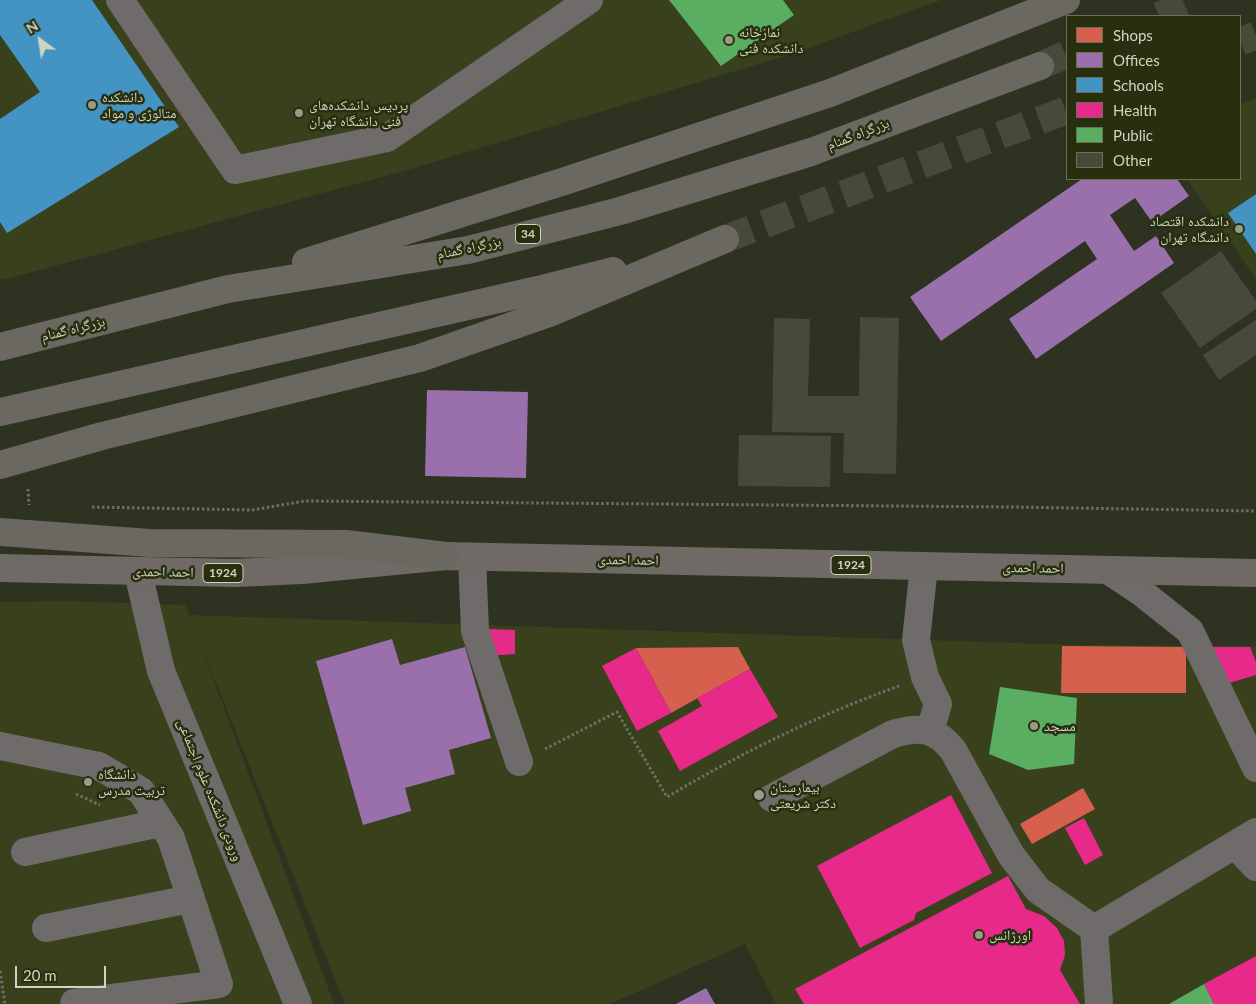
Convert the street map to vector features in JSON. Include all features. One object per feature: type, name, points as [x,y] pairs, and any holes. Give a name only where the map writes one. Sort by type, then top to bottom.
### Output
[{"type":"highway","points":[[228,289],[336,252],[565,181],[830,93],[1066,0]]},
{"type":"highway","name":"بزرگراه گمنام","points":[[0,347],[228,289],[468,250],[620,211],[810,152],[1040,66]]},
{"type":"highway","points":[[0,412],[538,290],[725,239],[549,313],[420,358],[102,436],[0,465]]},
{"type":"highway","points":[[0,532],[150,543],[346,544],[459,556]]},
{"type":"main road","name":"احمد احمدی","points":[[0,568],[236,574],[459,556],[1256,573]]},
{"type":"lane","points":[[120,0],[235,170],[387,138],[579,3]]},
{"type":"lane","points":[[459,556],[475,631],[519,762]]},
{"type":"lane","points":[[924,566],[916,640],[925,677],[938,704],[930,731]]},
{"type":"lane","points":[[1108,570],[1148,597],[1190,631],[1256,768]]},
{"type":"lane","name":"ورودی دانشکده علوم اجتماعی","points":[[138,572],[162,671],[298,1004]]},
{"type":"lane","points":[[772,798],[893,734],[912,728],[930,731],[942,737],[953,750],[1011,855],[1038,890],[1094,929]]},
{"type":"lane","points":[[0,746],[99,766],[141,791],[149,825]]},
{"type":"lane","points":[[25,852],[149,825],[170,838],[219,984],[74,1003]]},
{"type":"lane","points":[[1094,929],[1246,839],[1256,867]]},
{"type":"lane","points":[[46,928],[190,899]]},
{"type":"lane","points":[[1094,929],[1099,1004]]},
{"type":"path","points":[[87,507],[252,510],[305,502],[1012,507],[1256,511]]},
{"type":"path","points":[[19,505],[39,506]]},
{"type":"path","points":[[519,762],[617,712],[667,797],[722,764],[848,704],[925,677]]},
{"type":"path","points":[[67,791],[85,796],[149,825]]},
{"type":"path","points":[[0,971],[5,1004]]},
{"type":"shaded area","name":"پردیس دانشکده‌های فنی دانشگاه تهران","points":[[0,0],[941,0],[792,54],[404,171],[3,280],[0,279]]},
{"type":"shaded area","name":"دانشکده اقتصاد دانشگاه تهران","points":[[1256,98],[1256,279],[1188,180],[1241,180],[1241,104]]},
{"type":"shaded area","name":"بیمارستان دکتر شریعتی","points":[[65,601],[186,605],[189,615],[1073,645],[1256,646],[1256,1004],[776,1004],[745,944],[610,1004],[345,1004],[200,643],[334,1004],[0,1004],[0,602]]},
{"type":"building: Shops","points":[[1062,646],[1186,647],[1186,693],[1061,693]]},
{"type":"building: Shops","points":[[738,647],[750,669],[671,713],[636,648]]},
{"type":"building: Shops","points":[[1083,788],[1095,809],[1032,844],[1020,824]]},
{"type":"building: Offices","points":[[1081,180],[1178,180],[1189,196],[1152,222],[1135,198],[1110,215],[1134,251],[1156,236],[1174,263],[1036,359],[1009,319],[1097,259],[1085,241],[941,341],[910,297]]},
{"type":"building: Offices","points":[[427,390],[528,392],[526,478],[425,476]]},
{"type":"building: Offices","points":[[392,639],[400,665],[465,647],[491,738],[449,750],[455,774],[405,788],[411,811],[363,825],[316,661]]},
{"type":"building: Offices","points":[[706,988],[715,1004],[676,1004]]},
{"type":"building: Schools","name":"دانشکده متالوژی و مواد","points":[[0,0],[92,0],[179,127],[7,233],[0,222],[0,119],[40,92],[0,35]]},
{"type":"building: Schools","points":[[1256,194],[1256,254],[1228,213]]},
{"type":"building: Health","points":[[487,629],[515,630],[515,654],[488,656]]},
{"type":"building: Health","points":[[1208,647],[1250,647],[1256,662],[1256,675],[1226,684]]},
{"type":"building: Health","points":[[636,648],[671,713],[637,731],[602,666]]},
{"type":"building: Health","points":[[750,669],[778,717],[680,771],[658,731],[702,706],[697,698]]},
{"type":"building: Health","points":[[951,795],[992,873],[916,913],[914,920],[860,948],[817,866]]},
{"type":"building: Health","points":[[1084,818],[1103,855],[1085,865],[1065,828]]},
{"type":"building: Health","name":"اورژانس","points":[[1008,876],[1026,909],[1044,916],[1057,928],[1064,941],[1065,955],[1060,970],[1080,1004],[804,1004],[795,989]]},
{"type":"building: Health","points":[[1256,956],[1256,1004],[1214,1004],[1204,984]]},
{"type":"building: Public","name":"نمازخانه دانشکده فنی","points":[[669,0],[783,0],[794,15],[721,66]]},
{"type":"building: Public","name":"مسجد","points":[[1000,687],[1077,698],[1074,764],[1028,770],[989,754]]},
{"type":"building: Public","points":[[1204,984],[1214,1004],[1169,1004]]},
{"type":"building: Other","points":[[1221,251],[1256,301],[1256,309],[1200,348],[1161,293]]},
{"type":"building: Other","points":[[860,317],[899,318],[896,474],[843,473],[844,433],[772,432],[774,318],[810,319],[808,396],[859,396]]},
{"type":"building: Other","points":[[1256,320],[1256,355],[1219,380],[1203,355]]},
{"type":"building: Other","points":[[739,435],[831,436],[830,487],[738,486]]},
{"type":"tunnel","points":[[1161,15],[1197,0]]},
{"type":"tunnel","points":[[1241,42],[1256,35]]},
{"type":"tunnel","points":[[1040,66],[1066,54]]},
{"type":"tunnel","points":[[725,239],[1066,110]]},
{"type":"place","name":"نمازخانه دانشکده فنی","points":[[729,40]]},
{"type":"place","name":"دانشکده متالوژی و مواد","points":[[92,105]]},
{"type":"place","name":"پردیس دانشکده‌های فنی دانشگاه تهران","points":[[299,113]]},
{"type":"place","name":"دانشکده اقتصاد دانشگاه تهران","points":[[1239,229]]},
{"type":"place","name":"مسجد","points":[[1034,726]]},
{"type":"place","name":"دانشگاه تربیت مدرس","points":[[88,782]]},
{"type":"place","name":"بیمارستان دکتر شریعتی","points":[[759,795]]},
{"type":"place","name":"اورژانس","points":[[979,935]]}]
